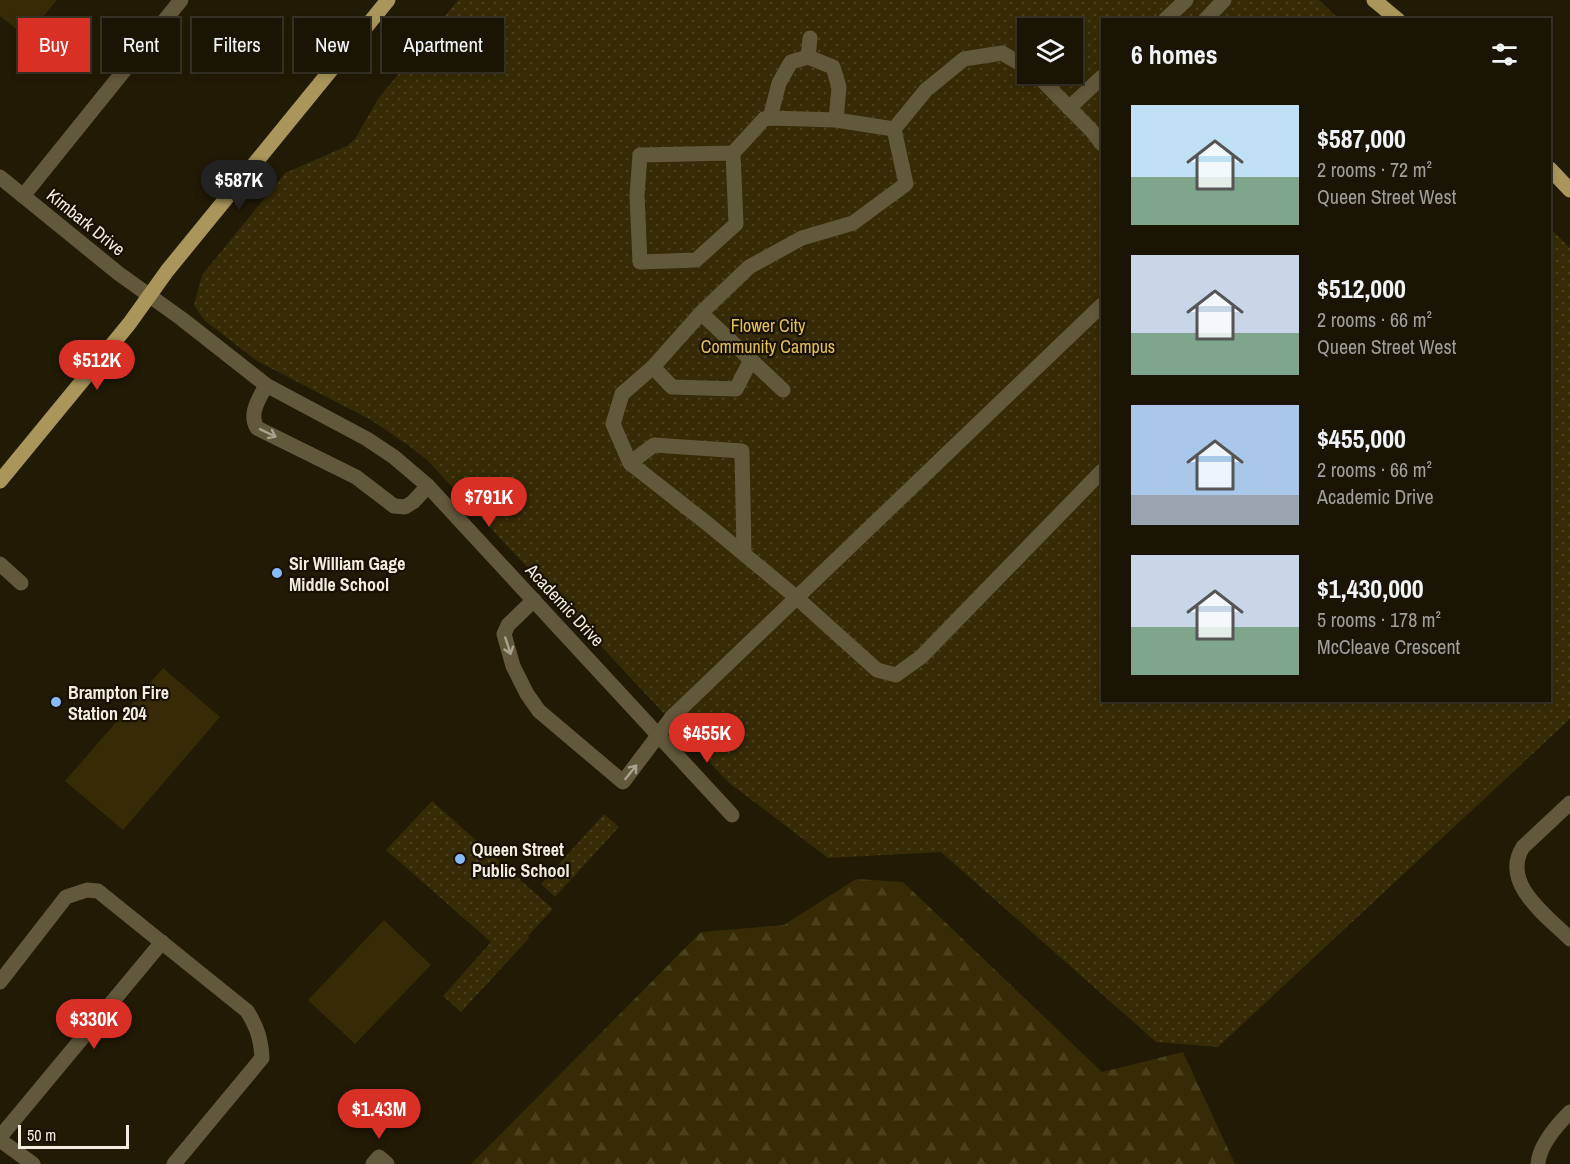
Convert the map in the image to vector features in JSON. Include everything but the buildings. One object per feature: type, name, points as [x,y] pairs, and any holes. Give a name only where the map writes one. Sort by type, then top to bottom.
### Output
[{"type":"main road","points":[[0,481],[122,334],[167,271],[388,0]]},
{"type":"main road","points":[[1378,1],[1396,18]]},
{"type":"main road","points":[[1551,170],[1570,190]]},
{"type":"street","points":[[23,196],[181,0]]},
{"type":"street","points":[[1167,18],[1186,0]]},
{"type":"street","points":[[1207,18],[1224,0]]},
{"type":"street","points":[[808,57],[810,38]]},
{"type":"street","points":[[894,129],[926,90],[964,59],[1002,53],[1017,62]]},
{"type":"street","points":[[770,118],[779,83],[791,62],[808,57],[833,67],[839,87],[836,120]]},
{"type":"street","points":[[1069,108],[1101,78]]},
{"type":"street","points":[[1046,84],[1069,108],[1097,126]]},
{"type":"street","points":[[733,153],[640,155],[637,196],[640,262],[696,260],[736,224],[733,153],[764,119],[836,120],[894,129]]},
{"type":"street","points":[[894,129],[906,184],[853,223],[802,238],[749,267],[701,313],[653,367],[622,394],[613,424],[630,463],[797,598],[877,670],[896,675],[921,657],[1101,472]]},
{"type":"street","name":"Kimbark Drive","points":[[0,177],[118,273],[150,296]]},
{"type":"street","name":"Academic Drive","points":[[150,296],[267,385],[367,439],[394,457],[428,486],[732,815]]},
{"type":"street","points":[[534,600],[508,625],[504,634],[513,666],[527,694],[539,711],[623,782],[672,717],[1101,305]]},
{"type":"street","points":[[701,313],[783,390]]},
{"type":"street","points":[[653,367],[672,387],[736,389],[751,360]]},
{"type":"street","points":[[267,385],[253,414],[257,428],[356,477],[394,506],[405,507],[428,486]]},
{"type":"street","points":[[630,463],[654,445],[742,451],[744,554]]},
{"type":"street","points":[[0,564],[21,583]]},
{"type":"street","points":[[1570,803],[1523,847],[1516,864],[1517,877],[1523,891],[1570,939]]},
{"type":"street","points":[[0,982],[66,897],[76,892],[98,891],[247,1011],[256,1026],[261,1041],[262,1058],[174,1164]]},
{"type":"street","points":[[33,1164],[0,1139],[162,942]]},
{"type":"street","points":[[1538,1164],[1539,1156],[1560,1122],[1570,1112]]},
{"type":"street","points":[[373,1164],[379,1157],[387,1164]]},
{"type":"green space","points":[[0,0],[57,0],[42,18],[18,18],[18,31],[0,16]]},
{"type":"green space","name":"Flower City Community Campus","points":[[458,0],[1319,0],[1338,18],[1101,18],[1101,702],[1551,702],[1551,229],[1570,248],[1570,719],[1218,1047],[1156,1042],[941,852],[828,858],[728,782],[427,460],[371,420],[257,361],[204,320],[194,305],[202,275],[285,173],[347,146],[355,139],[378,99],[400,72],[504,72],[504,18],[443,18]]},
{"type":"green space","points":[[163,668],[220,717],[123,830],[65,781]]},
{"type":"green space","points":[[432,801],[553,909],[461,1012],[443,996],[491,942],[386,850]]},
{"type":"green space","points":[[604,814],[619,827],[555,897],[541,884]]},
{"type":"green space","points":[[856,879],[903,882],[1102,1072],[1183,1052],[1235,1164],[471,1164],[701,932],[784,925]]},
{"type":"green space","points":[[384,920],[431,965],[355,1044],[308,1000]]},
{"type":"place","name":"Sir William Gage Middle School","points":[[277,573]]},
{"type":"place","name":"Brampton Fire Station 204","points":[[56,702]]},
{"type":"place","name":"Queen Street Public School","points":[[460,859]]}]
